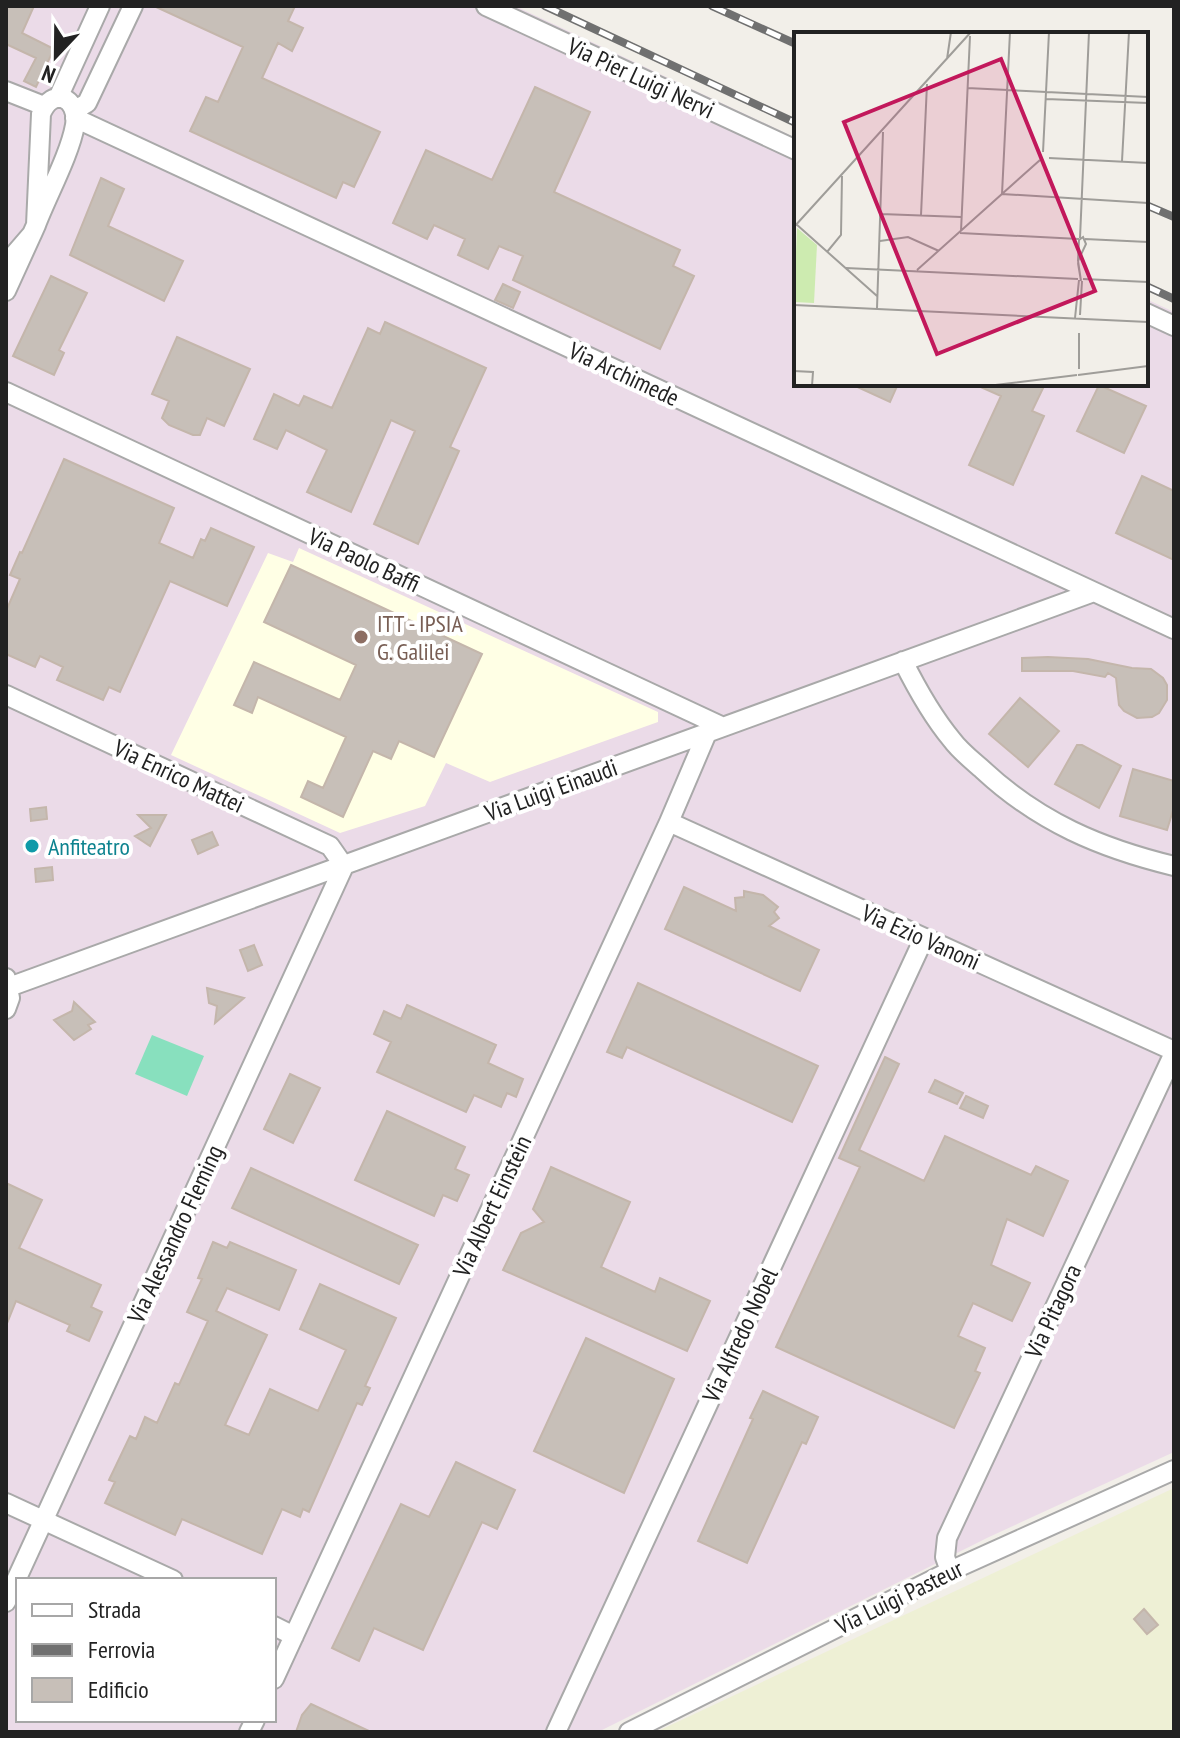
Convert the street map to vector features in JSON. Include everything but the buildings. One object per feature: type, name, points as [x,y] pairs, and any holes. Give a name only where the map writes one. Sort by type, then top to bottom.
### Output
[{"type":"street","points":[[6,264],[34,229],[40,121],[100,6]]},
{"type":"street","points":[[6,291],[73,131],[75,114],[87,103],[133,6]]},
{"type":"street","name":"Via Pier Luigi Nervi","points":[[486,6],[794,149]]},
{"type":"street","points":[[6,91],[51,102]]},
{"type":"street","name":"Via Archimede","points":[[51,102],[69,101],[75,114],[1091,593],[1174,629]]},
{"type":"street","points":[[1148,314],[1174,326]]},
{"type":"street","name":"Via Paolo Baffi","points":[[6,392],[715,730]]},
{"type":"street","name":"Via Luigi Einaudi","points":[[8,982],[344,866],[1091,593]]},
{"type":"street","points":[[903,661],[923,699],[953,743],[1010,795],[1066,829],[1122,853],[1174,866]]},
{"type":"street","name":"Via Enrico Mattei","points":[[6,695],[330,846],[344,866]]},
{"type":"street","name":"Via Albert Einstein","points":[[276,1675],[669,822],[715,730]]},
{"type":"street","name":"Via Ezio Vanoni","points":[[669,822],[1174,1052]]},
{"type":"street","name":"Via Alessandro Fleming","points":[[17,1578],[344,866]]},
{"type":"street","name":"Via Alfredo Nobel","points":[[556,1732],[924,938]]},
{"type":"street","points":[[6,1009],[10,998],[8,982]]},
{"type":"street","name":"Via Pitagora","points":[[950,1571],[945,1557],[947,1538],[1174,1052]]},
{"type":"street","name":"Via Luigi Pasteur","points":[[629,1732],[950,1571],[1174,1470]]},
{"type":"street","points":[[6,1503],[169,1578]]},
{"type":"street","name":"Via Alessandro Fleming","points":[[6,1602],[16,1580]]},
{"type":"street","points":[[276,1627],[294,1636]]},
{"type":"shaded area","points":[[6,6],[515,6],[794,137],[794,386],[1148,386],[1148,300],[1174,312],[1174,1452],[989,1537],[598,1732],[6,1732]]},
{"type":"shaded area","name":"ITT - IPSIA G. Galilei","points":[[299,548],[658,712],[658,722],[490,782],[446,763],[425,806],[340,833],[171,755],[268,553],[293,562]]},
{"type":"shaded area","points":[[1174,1488],[1174,1732],[656,1732]]},
{"type":"green space","points":[[152,1035],[204,1056],[187,1096],[135,1074]]},
{"type":"railway","points":[[545,6],[794,122]]},
{"type":"railway","points":[[712,6],[794,43]]},
{"type":"railway","points":[[1148,206],[1174,217]]},
{"type":"railway","points":[[1148,287],[1174,299]]},
{"type":"place","name":"ITT - IPSIA G. Galilei","points":[[361,637]]},
{"type":"place","name":"Anfiteatro","points":[[32,846]]}]
